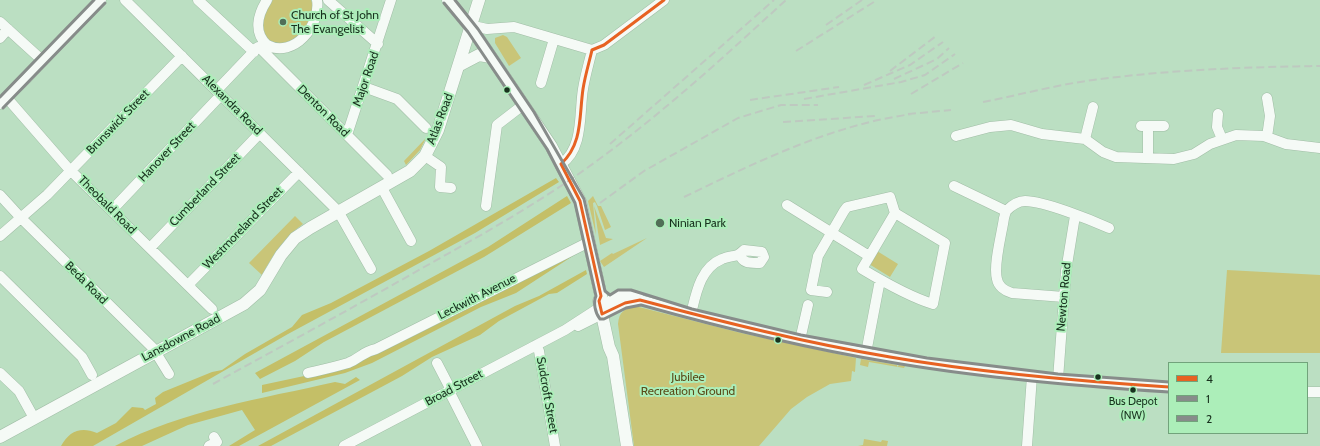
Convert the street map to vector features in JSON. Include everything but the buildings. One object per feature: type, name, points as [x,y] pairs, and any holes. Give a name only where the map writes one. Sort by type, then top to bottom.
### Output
[{"type":"main road","points":[[448,0],[472,29],[523,105],[561,164],[580,200],[604,305],[609,347],[613,356],[627,446]]},
{"type":"main road","name":"Atlas Road","points":[[338,212],[410,171],[424,156],[438,130],[472,29],[479,0]]},
{"type":"main road","points":[[460,66],[476,56],[491,57]]},
{"type":"main road","name":"Lansdowne Road","points":[[0,437],[226,314],[254,296],[266,282],[276,263],[291,242],[310,228],[338,212]]},
{"type":"street","points":[[3,101],[101,0]]},
{"type":"street","name":"Alexandra Road","points":[[125,0],[338,212],[371,269]]},
{"type":"street","name":"Denton Road","points":[[198,0],[259,47],[387,175]]},
{"type":"street","points":[[267,0],[259,14],[259,47],[284,47],[292,45],[304,37],[315,22],[317,0]]},
{"type":"street","points":[[328,0],[378,44]]},
{"type":"street","name":"Major Road","points":[[347,134],[392,0]]},
{"type":"street","points":[[472,29],[478,27],[486,29],[502,26],[514,27],[592,50],[604,45],[664,0]]},
{"type":"street","points":[[0,22],[43,61]]},
{"type":"street","points":[[0,38],[8,29]]},
{"type":"street","points":[[541,83],[554,39]]},
{"type":"street","name":"Hanover Street","points":[[112,210],[259,47]]},
{"type":"street","points":[[561,164],[570,156],[576,140],[583,90],[592,50]]},
{"type":"street","name":"Brunswick Street","points":[[0,236],[72,171],[182,56]]},
{"type":"street","points":[[364,87],[397,100],[426,128]]},
{"type":"street","points":[[1267,98],[1270,116],[1267,137]]},
{"type":"street","name":"Theobald Road","points":[[3,101],[212,309]]},
{"type":"street","points":[[486,206],[497,124],[523,105]]},
{"type":"street","points":[[1085,139],[1093,107]]},
{"type":"street","points":[[1218,114],[1217,127],[1222,139]]},
{"type":"street","points":[[956,136],[990,127],[1011,125],[1042,134],[1085,139],[1110,155],[1148,158],[1185,158],[1222,139],[1236,135],[1267,137],[1286,144],[1320,148]]},
{"type":"street","points":[[1148,158],[1144,126],[1164,126]]},
{"type":"street","name":"Cumberland Street","points":[[150,248],[260,133]]},
{"type":"street","points":[[424,156],[440,167],[436,188],[452,188]]},
{"type":"street","name":"Westmoreland Street","points":[[188,285],[299,172]]},
{"type":"street","points":[[954,186],[1006,211]]},
{"type":"street","points":[[382,188],[411,241]]},
{"type":"street","name":"Beda Road","points":[[0,195],[21,218],[156,352],[169,374]]},
{"type":"street","points":[[800,340],[818,256],[847,207],[890,197],[895,213],[945,243],[933,304],[920,300],[880,280],[862,268],[895,213]]},
{"type":"street","points":[[1064,297],[1012,293],[1007,292],[999,284],[996,270],[1006,211],[1015,204],[1026,201],[1086,218],[1109,228]]},
{"type":"street","points":[[787,205],[869,256]]},
{"type":"street","name":"Newton Road","points":[[1058,379],[1066,271],[1075,216]]},
{"type":"street","name":"Leckwith Avenue","points":[[308,373],[348,363],[359,358],[366,351],[382,346],[589,242]]},
{"type":"street","points":[[691,314],[699,282],[707,270],[722,259],[740,255]]},
{"type":"street","points":[[0,276],[82,357],[92,375]]},
{"type":"street","points":[[866,353],[880,280]]},
{"type":"street","points":[[811,290],[827,292]]},
{"type":"street","name":"Broad Street","points":[[344,446],[565,330],[590,321],[604,305],[619,295],[638,297],[640,300],[691,314],[800,340],[866,353],[933,364],[1058,379],[1168,387]]},
{"type":"street","name":"Sudcroft Street","points":[[536,345],[539,351],[555,446]]},
{"type":"street","points":[[437,363],[477,446]]},
{"type":"street","points":[[0,373],[19,391],[34,418]]},
{"type":"street","points":[[1027,446],[1032,376]]},
{"type":"street","points":[[1308,392],[1320,392]]},
{"type":"green space","points":[[273,0],[311,0],[313,9],[311,19],[307,29],[301,36],[283,44],[266,38],[263,33],[262,21],[266,9]]},
{"type":"green space","points":[[503,35],[507,37],[521,58],[509,66],[495,43],[495,38]]},
{"type":"green space","points":[[426,138],[420,150],[406,165],[404,161]]},
{"type":"green space","points":[[593,196],[598,206],[601,206],[611,227],[605,230],[597,206],[595,202],[593,203],[596,235],[588,201]]},
{"type":"green space","points":[[594,206],[606,238],[613,239],[600,245]]},
{"type":"green space","points":[[295,216],[303,224],[290,235],[280,247],[270,260],[262,275],[249,263]]},
{"type":"green space","points":[[647,238],[604,267],[600,261],[612,253],[613,254]]},
{"type":"green space","points":[[877,251],[898,264],[890,277],[869,264]]},
{"type":"green space","points":[[1227,270],[1320,275],[1320,353],[1221,353]]},
{"type":"green space","name":"Jubilee Recreation Ground","points":[[635,306],[741,333],[856,358],[855,372],[852,371],[851,381],[830,384],[807,397],[791,409],[759,446],[634,446],[618,324],[621,314],[628,308]]},
{"type":"green space","points":[[861,359],[897,365],[897,367],[869,362],[868,367],[860,365]]},
{"type":"green space","points":[[899,365],[905,366],[904,368],[897,367]]},
{"type":"green space","points":[[864,439],[881,442],[882,440],[888,441],[887,446],[858,446],[863,445]]},
{"type":"shaded area","points":[[556,178],[559,182],[475,233],[288,334],[93,446],[61,446],[72,433],[76,431],[86,430],[97,433],[116,423],[132,407],[143,408],[145,410],[156,404],[155,398],[163,392],[212,372],[222,370],[245,354],[292,327],[302,315],[331,303],[429,251]]},
{"type":"shaded area","points":[[567,196],[571,203],[484,257],[324,342],[295,361],[260,379],[255,373],[488,247]]},
{"type":"shaded area","points":[[582,250],[516,293],[481,307],[372,363],[345,373],[262,393],[262,385],[337,369]]},
{"type":"shaded area","points":[[586,270],[587,274],[557,293],[549,294],[499,321],[480,335],[432,357],[402,376],[271,446],[258,446],[515,306],[539,296]]},
{"type":"shaded area","points":[[356,377],[360,380],[239,446],[229,446],[255,430],[242,410],[188,425],[142,446],[115,446],[168,423],[195,414],[335,382],[345,384]]},
{"type":"railway","points":[[610,144],[774,0]]},
{"type":"railway","points":[[213,384],[347,311],[514,216],[578,175],[623,142],[671,103],[786,0]]},
{"type":"railway","points":[[826,25],[862,0]]},
{"type":"railway","points":[[796,51],[877,0]]},
{"type":"railway","points":[[890,71],[936,36]]},
{"type":"railway","points":[[864,85],[910,65],[943,42]]},
{"type":"railway","points":[[894,79],[937,59],[949,48]]},
{"type":"railway","points":[[804,99],[901,82],[925,75],[955,54]]},
{"type":"railway","points":[[911,94],[963,63]]},
{"type":"railway","points":[[983,102],[1093,80],[1149,74],[1263,67],[1320,66]]},
{"type":"railway","points":[[750,100],[839,87]]},
{"type":"railway","points":[[600,203],[644,171],[738,118],[781,105],[818,105]]},
{"type":"railway","points":[[908,114],[951,110]]},
{"type":"railway","points":[[684,197],[795,146],[852,127],[882,119],[912,114]]},
{"type":"railway","points":[[783,122],[876,116]]},
{"type":"transit line","name":"2","points":[[0,97],[94,0]]},
{"type":"transit line","name":"2","points":[[455,0],[478,29],[534,112],[584,199],[605,291],[610,295],[618,290],[631,290],[692,309],[801,335],[927,358],[1058,374],[1168,382]]},
{"type":"transit line","name":"4","points":[[592,50],[604,45],[664,0]]},
{"type":"transit line","name":"1","points":[[3,108],[105,3]]},
{"type":"transit line","name":"1","points":[[444,3],[468,32],[547,149],[575,203],[596,296],[595,308],[600,319],[604,319],[626,308],[641,305],[764,337],[924,368],[1028,381],[1168,392]]},
{"type":"transit line","name":"4","points":[[561,164],[568,156],[577,139],[584,84],[592,50]]},
{"type":"transit line","name":"4","points":[[561,164],[580,201],[601,296],[599,301],[602,314],[625,303],[640,300],[765,332],[925,363],[1029,376],[1168,387]]},
{"type":"place","name":"Church of St John The Evangelist","points":[[283,22]]},
{"type":"place","name":"Ninian Park","points":[[660,223]]},
{"type":"place","name":"Bus Depot (NW)","points":[[1133,390]]}]
